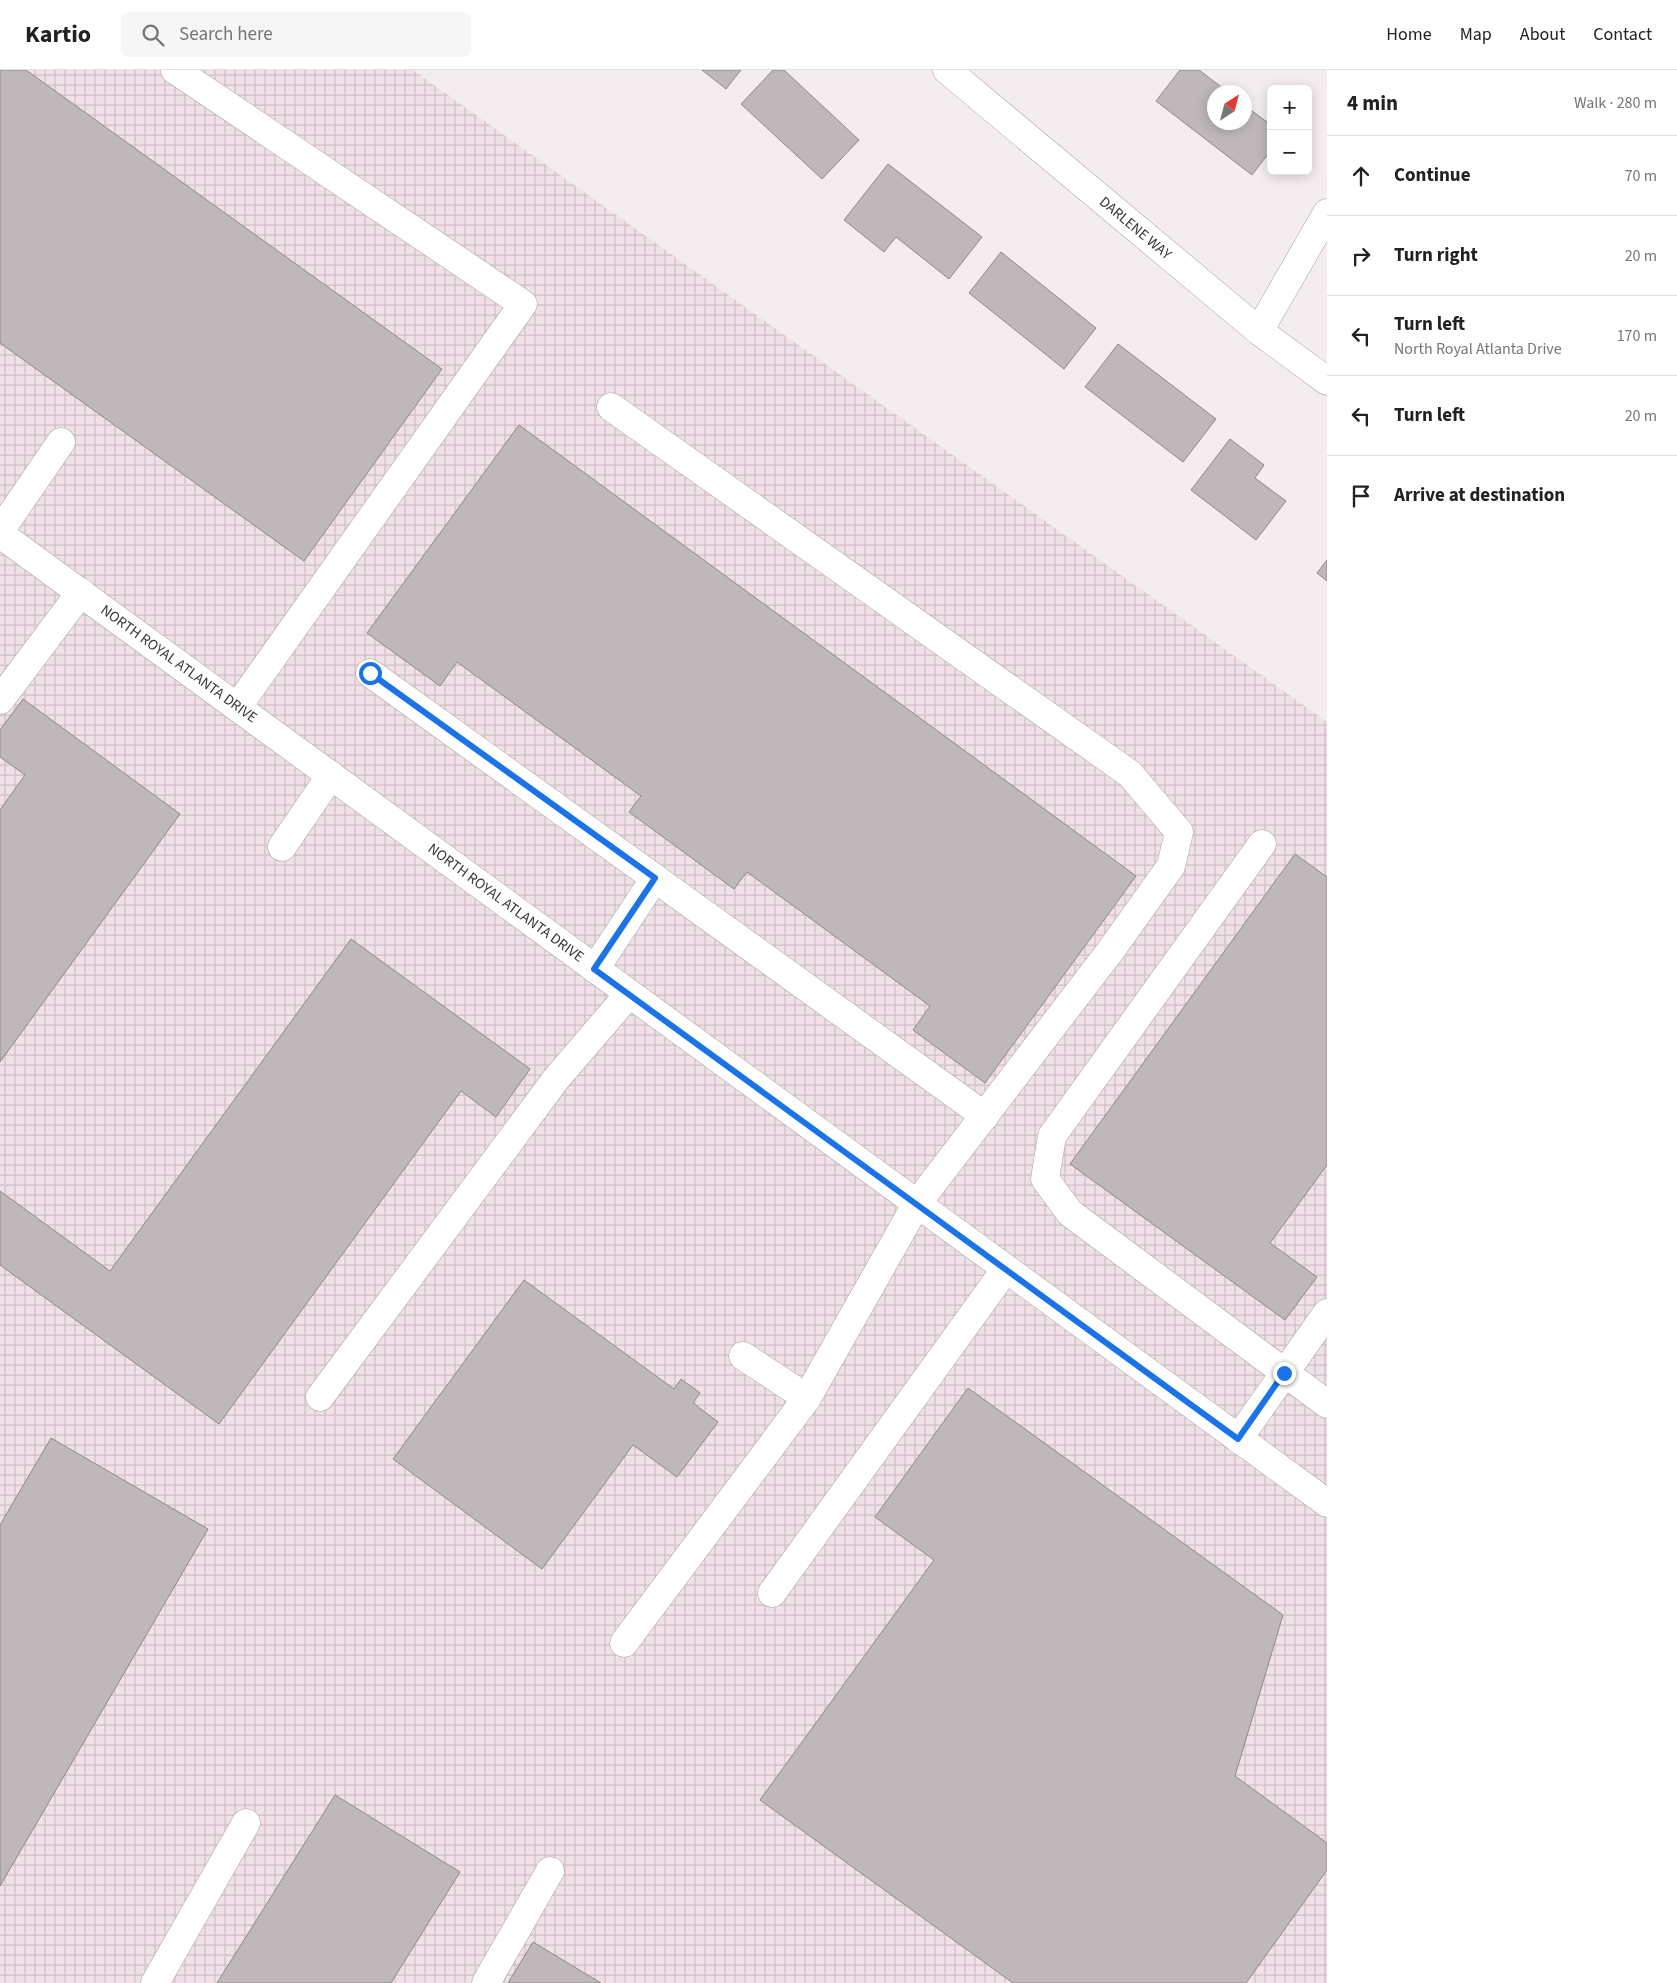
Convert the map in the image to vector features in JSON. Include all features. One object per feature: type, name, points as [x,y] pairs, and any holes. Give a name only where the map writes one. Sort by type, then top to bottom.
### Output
[{"type":"street","points":[[175,70],[523,304],[238,706]]},
{"type":"street","name":"DARLENE WAY","points":[[948,70],[1259,331],[1327,381]]},
{"type":"street","points":[[1259,331],[1327,213]]},
{"type":"street","points":[[611,406],[1130,774],[1179,832],[1171,866],[1112,950],[916,1205],[807,1398],[624,1643]]},
{"type":"street","points":[[0,533],[61,442]]},
{"type":"street","name":"NORTH ROYAL ATLANTA DRIVE","points":[[0,533],[916,1205],[1327,1503]]},
{"type":"street","points":[[0,700],[81,592]]},
{"type":"street","points":[[370,673],[984,1116]]},
{"type":"street","points":[[282,847],[331,775]]},
{"type":"street","points":[[1262,844],[1052,1136],[1045,1179],[1070,1213],[1327,1404]]},
{"type":"street","points":[[594,969],[655,878]]},
{"type":"street","points":[[320,1398],[556,1079],[629,994]]},
{"type":"street","points":[[772,1593],[1005,1270]]},
{"type":"street","points":[[1238,1439],[1327,1313]]},
{"type":"street","points":[[743,1356],[807,1398]]},
{"type":"street","points":[[155,1983],[246,1823]]},
{"type":"street","points":[[486,1983],[550,1871]]},
{"type":"shaded area","points":[[0,70],[413,70],[1327,722],[1327,1983],[0,1983]]},
{"type":"building","points":[[0,70],[26,70],[442,369],[304,561],[0,343]]},
{"type":"building","points":[[702,70],[741,70],[726,89]]},
{"type":"building","points":[[773,70],[784,70],[859,140],[822,179],[741,104]]},
{"type":"building","points":[[1180,70],[1199,70],[1219,85],[1207,85],[1207,130],[1252,130],[1252,111],[1267,122],[1267,155],[1252,175],[1156,101]]},
{"type":"building","points":[[888,164],[982,237],[949,279],[896,237],[884,252],[844,220]]},
{"type":"building","points":[[1001,252],[1096,328],[1064,369],[969,293]]},
{"type":"building","points":[[1118,344],[1216,419],[1183,462],[1085,387]]},
{"type":"building","points":[[519,425],[1136,876],[985,1083],[913,1030],[930,1006],[747,872],[734,889],[629,812],[641,796],[457,662],[440,686],[367,633]]},
{"type":"building","points":[[1230,439],[1264,465],[1255,478],[1286,501],[1256,540],[1191,490]]},
{"type":"building","points":[[1327,560],[1327,581],[1317,573]]},
{"type":"building","points":[[23,699],[180,814],[0,1062],[0,810],[25,775],[0,757],[0,730]]},
{"type":"building","points":[[1295,854],[1327,877],[1327,1165],[1270,1243],[1317,1277],[1285,1320],[1070,1164]]},
{"type":"building","points":[[351,939],[530,1069],[496,1117],[461,1091],[219,1424],[0,1265],[0,1191],[110,1271]]},
{"type":"building","points":[[524,1280],[674,1389],[681,1379],[700,1393],[693,1403],[718,1422],[677,1477],[633,1445],[542,1569],[393,1459]]},
{"type":"building","points":[[968,1388],[1283,1615],[1235,1776],[1327,1843],[1327,1870],[1246,1983],[1013,1983],[760,1800],[934,1560],[875,1517]]},
{"type":"building","points":[[51,1438],[208,1529],[0,1886],[0,1525]]},
{"type":"building","points":[[335,1795],[460,1872],[391,1983],[217,1983]]},
{"type":"building","points":[[533,1942],[601,1983],[508,1983]]},
{"type":"route","points":[[370,673],[655,878],[594,969],[1238,1439],[1284,1373]]}]
